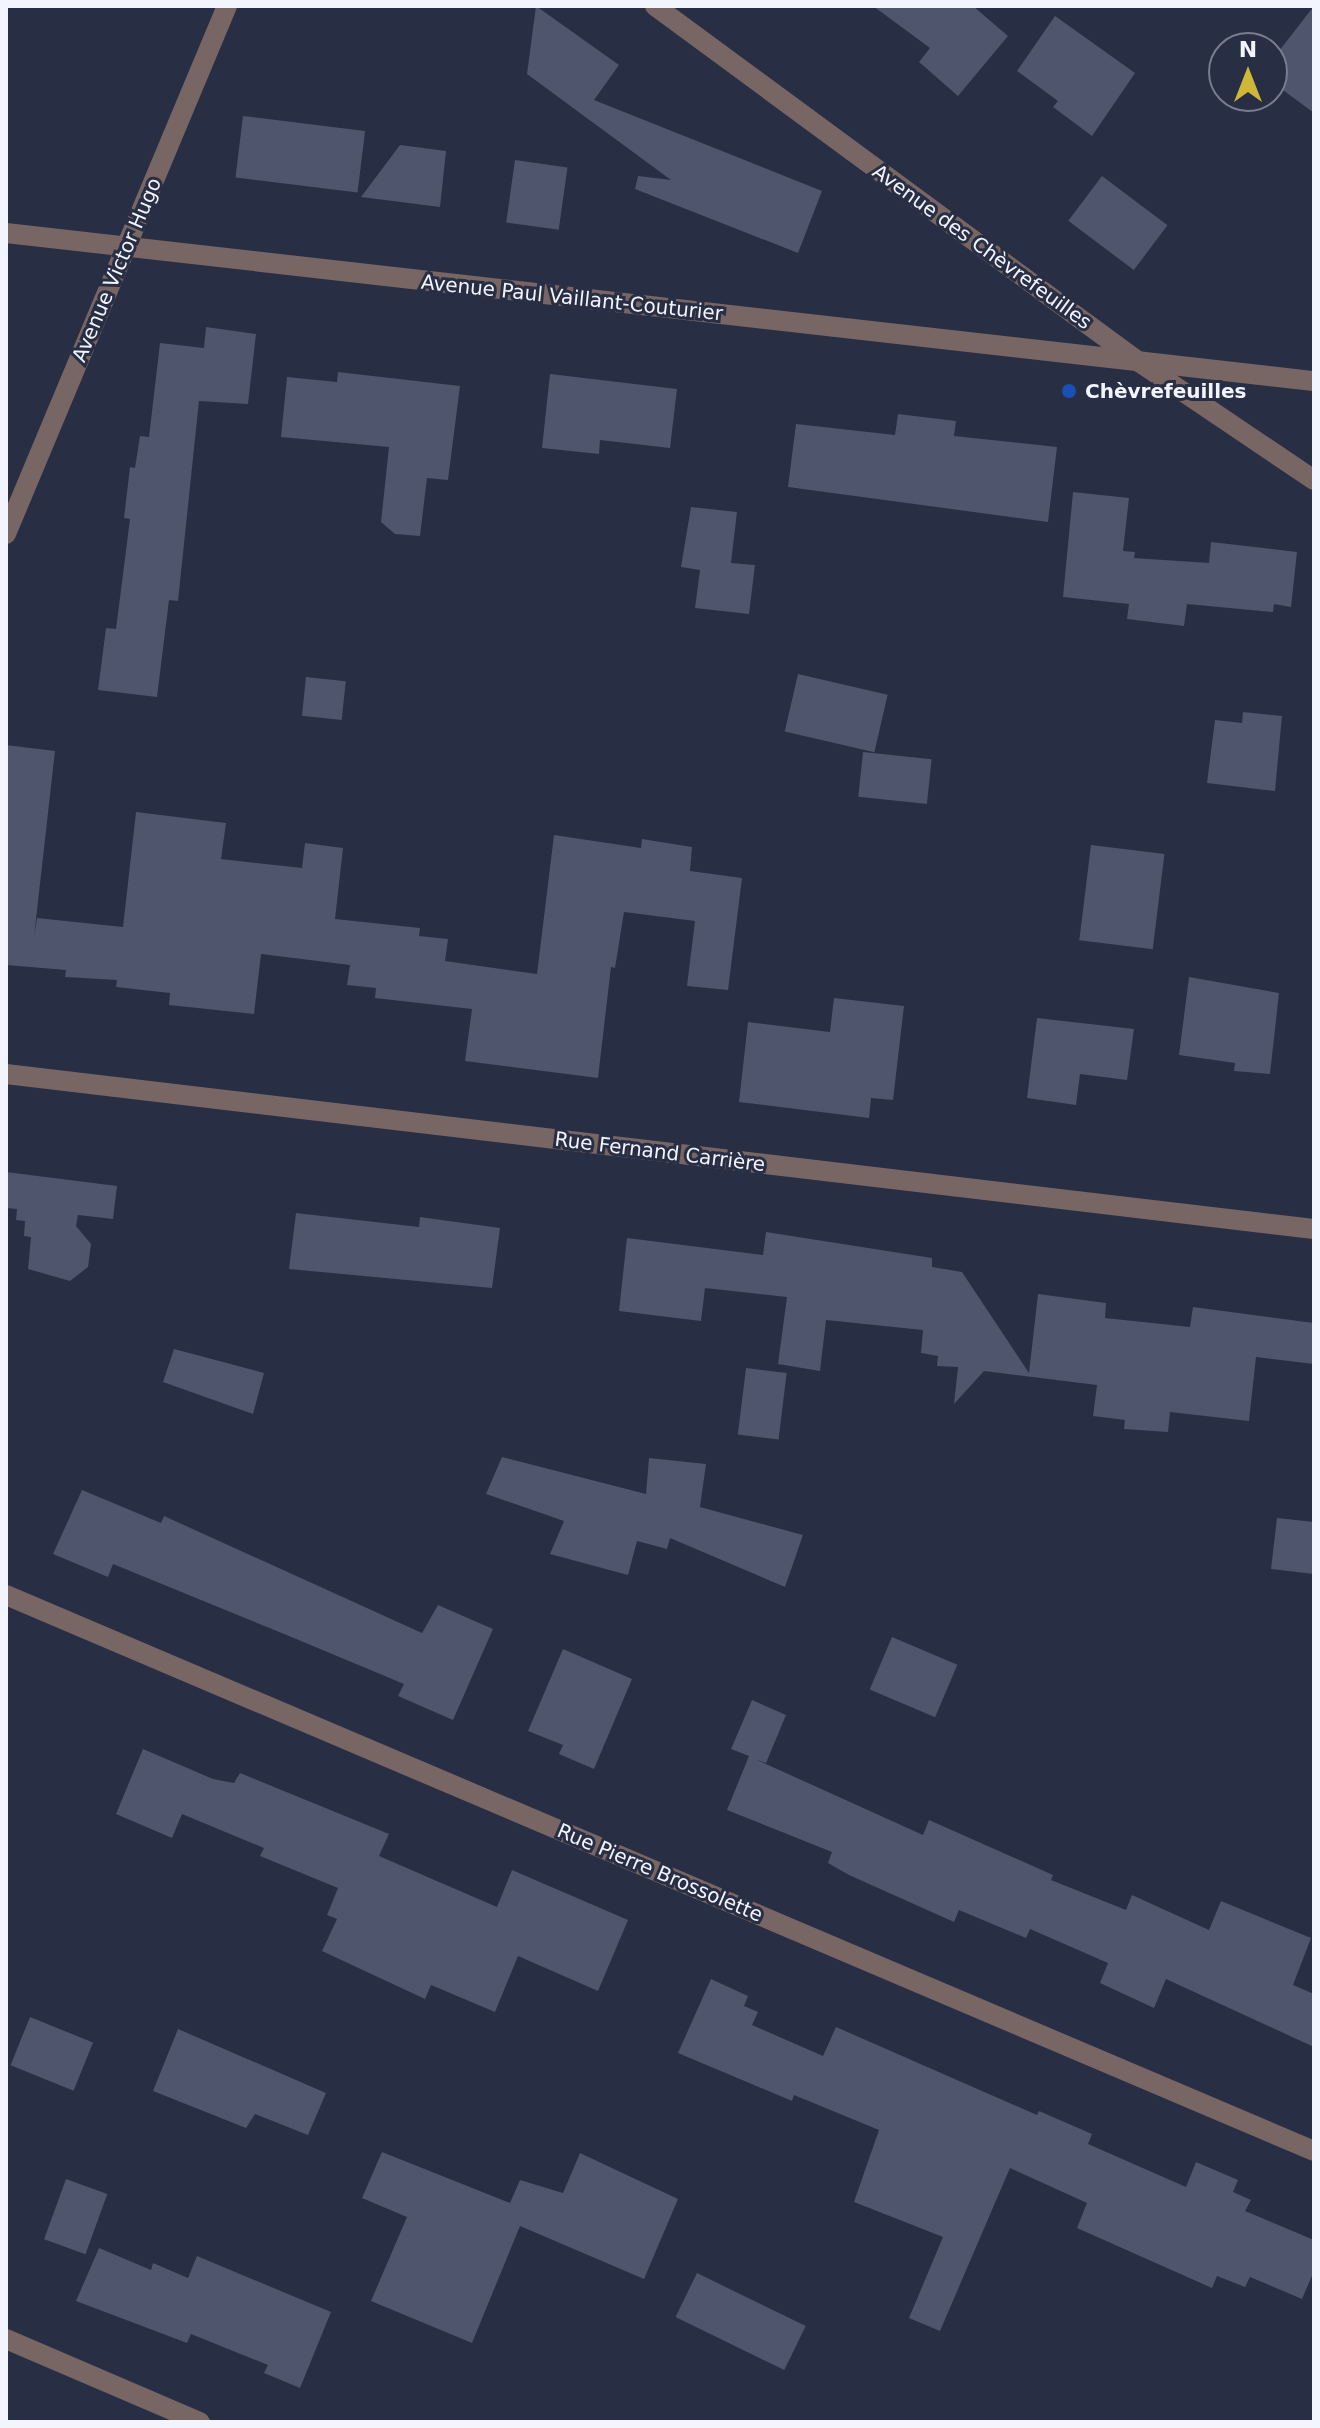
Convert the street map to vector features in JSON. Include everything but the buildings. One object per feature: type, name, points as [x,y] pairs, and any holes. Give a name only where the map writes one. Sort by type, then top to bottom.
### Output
[{"type":"street","name":"Avenue Victor Hugo","points":[[6,534],[227,6]]},
{"type":"street","name":"Avenue des Chèvrefeuilles","points":[[655,6],[1139,362],[1314,480]]},
{"type":"street","name":"Avenue Paul Vaillant-Couturier","points":[[6,233],[1314,381]]},
{"type":"street","name":"Rue Fernand Carrière","points":[[6,1074],[1314,1229]]},
{"type":"street","name":"Rue Pierre Brossolette","points":[[6,1595],[1314,2151]]},
{"type":"street","points":[[6,2339],[200,2422]]},
{"type":"place","name":"Chèvrefeuilles","points":[[1069,391]]}]
